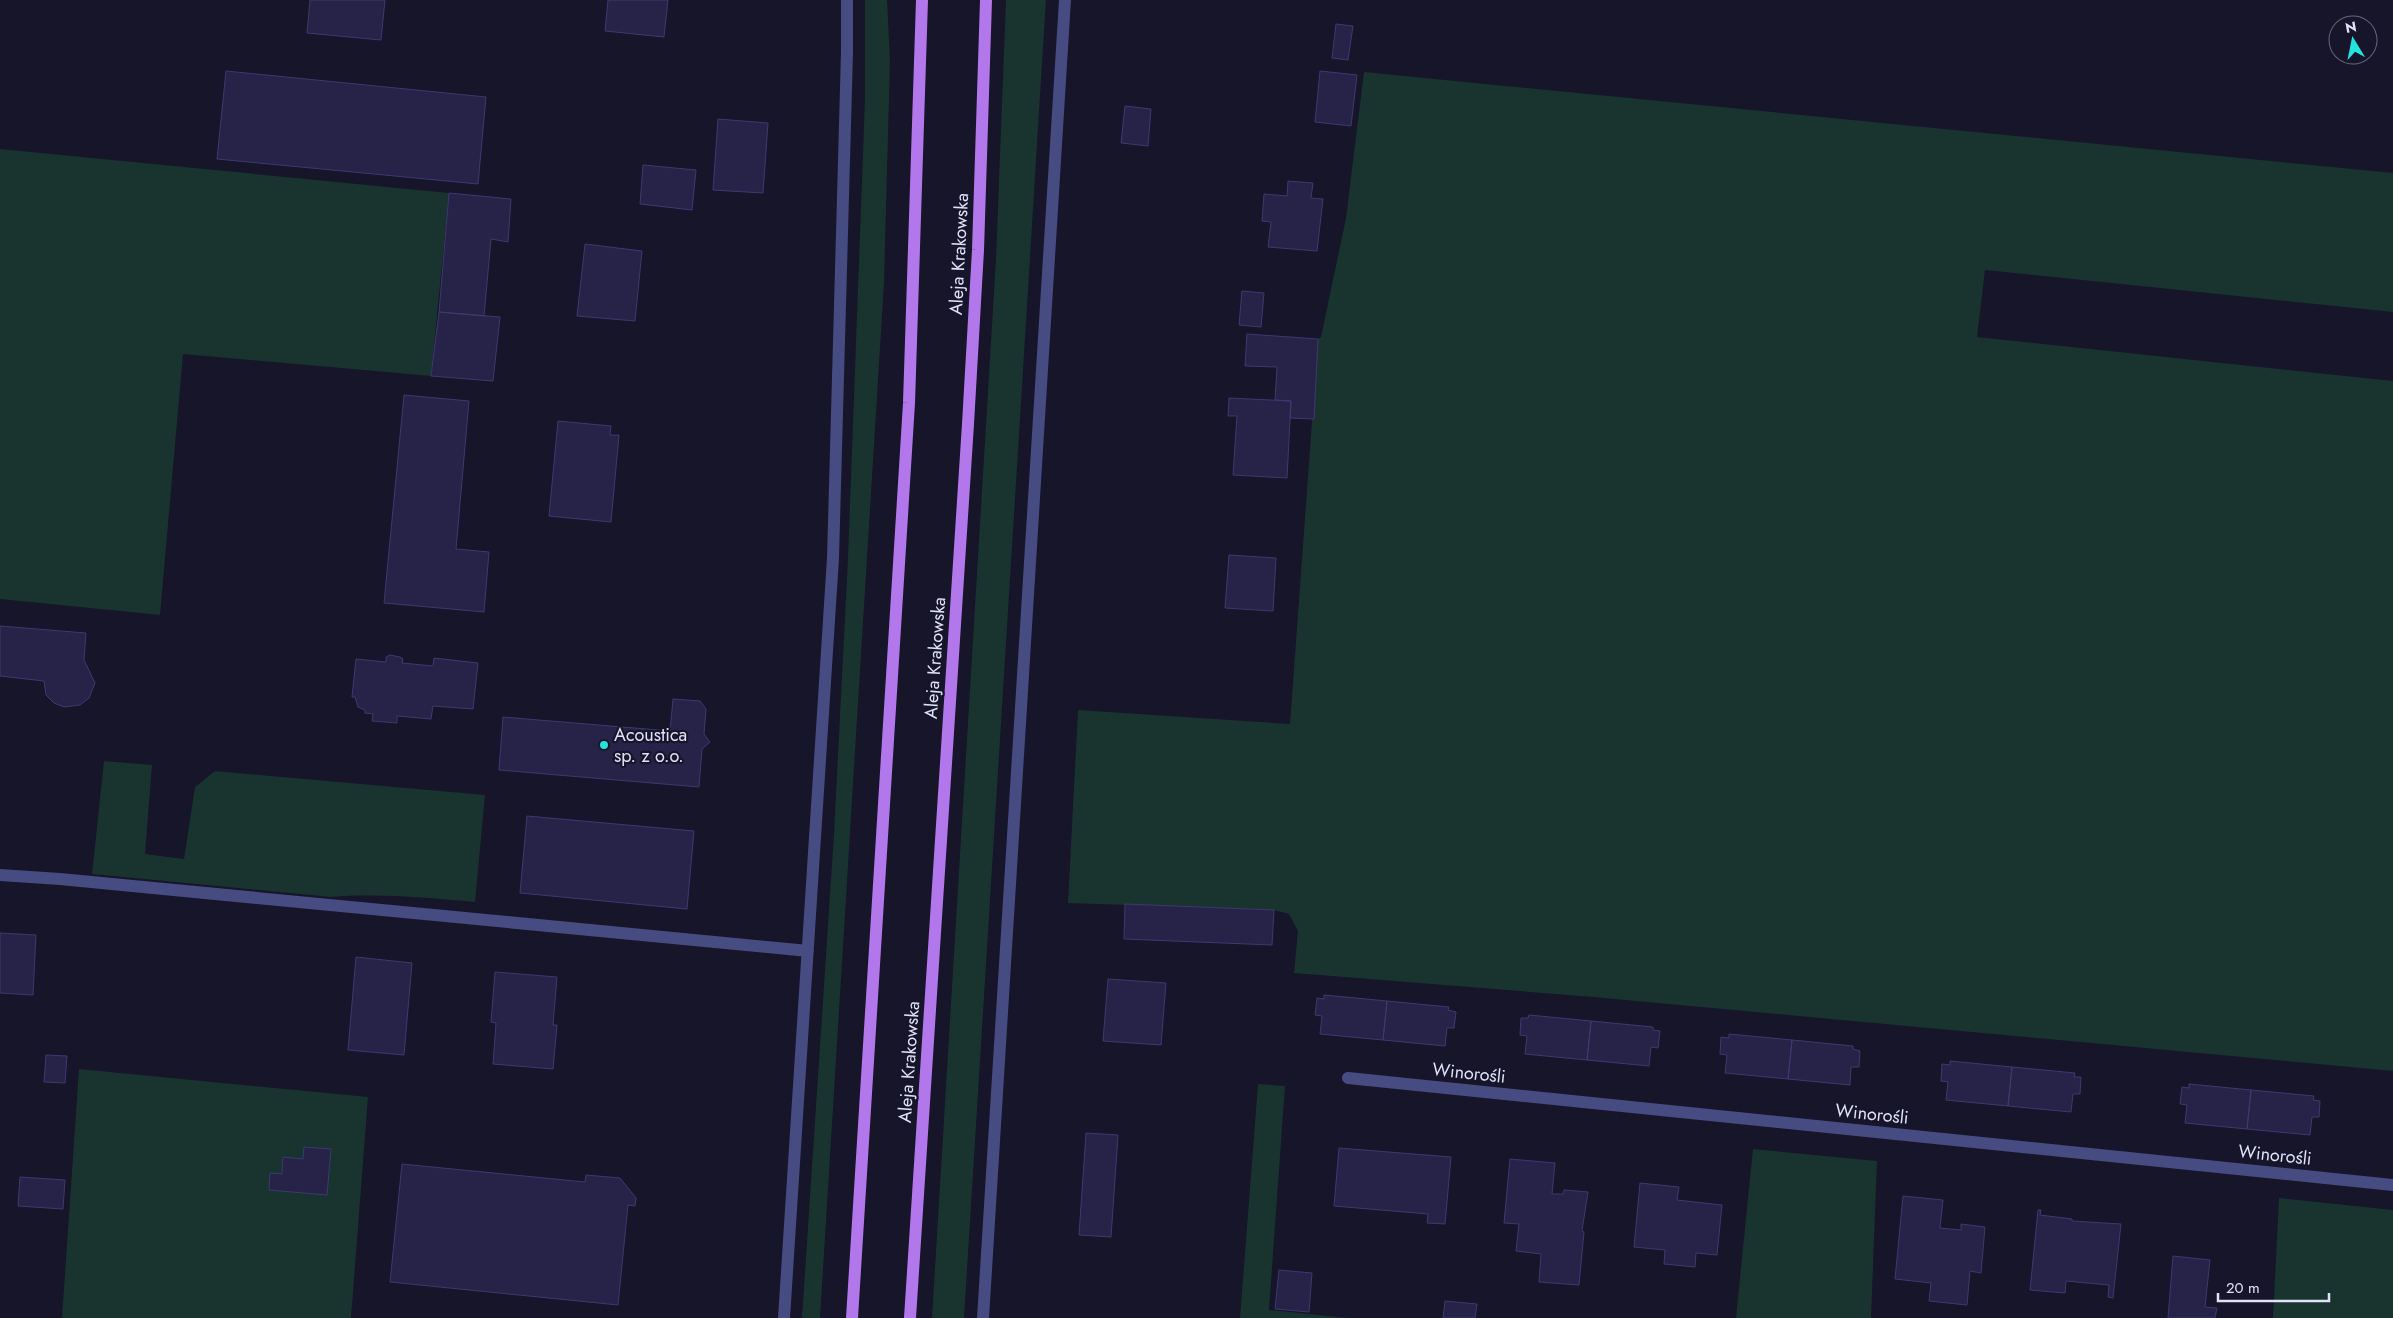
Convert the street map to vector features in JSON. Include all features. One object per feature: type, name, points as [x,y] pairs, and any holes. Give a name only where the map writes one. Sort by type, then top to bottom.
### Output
[{"type":"main road","points":[[852,1318],[909,402],[922,0]]},
{"type":"main road","name":"Aleja Krakowska","points":[[910,1318],[978,250],[986,0]]},
{"type":"street","points":[[784,1318],[833,558],[847,0]]},
{"type":"street","points":[[983,1318],[1065,0]]},
{"type":"street","points":[[0,875],[60,879],[808,952]]},
{"type":"street","name":"Winorośli","points":[[1348,1078],[2393,1185]]},
{"type":"green space","points":[[865,0],[887,0],[890,60],[884,283],[820,1318],[802,1318],[834,834],[848,558],[865,99]]},
{"type":"green space","points":[[1006,0],[1046,0],[964,1318],[932,1318],[996,259]]},
{"type":"green space","points":[[1364,72],[2393,173],[2393,312],[1985,270],[1977,337],[2393,381],[2393,1071],[1593,997],[1294,973],[1298,931],[1289,914],[1274,910],[1068,903],[1078,710],[1290,724],[1318,339],[1321,337],[1346,218]]},
{"type":"green space","points":[[0,149],[449,193],[431,376],[183,354],[160,615],[0,599]]},
{"type":"green space","points":[[104,761],[152,765],[145,854],[184,859],[195,787],[215,771],[485,795],[475,902],[385,896],[331,897],[92,874]]},
{"type":"green space","points":[[79,1069],[368,1097],[351,1318],[62,1318]]},
{"type":"green space","points":[[1258,1084],[1285,1086],[1269,1310],[1348,1318],[1240,1318]]},
{"type":"green space","points":[[1753,1149],[1877,1161],[1871,1318],[1736,1318]]},
{"type":"green space","points":[[2279,1198],[2393,1210],[2393,1318],[2273,1318]]},
{"type":"building","points":[[310,0],[385,0],[381,40],[307,33]]},
{"type":"building","points":[[608,0],[668,0],[664,37],[605,31]]},
{"type":"building","points":[[1336,24],[1353,26],[1348,60],[1332,58]]},
{"type":"building","points":[[226,71],[486,97],[478,184],[217,159]]},
{"type":"building","points":[[1320,71],[1357,75],[1351,126],[1315,122]]},
{"type":"building","points":[[1125,106],[1151,109],[1148,146],[1121,143]]},
{"type":"building","points":[[718,119],[768,123],[763,193],[713,190]]},
{"type":"building","points":[[643,165],[696,170],[692,210],[640,204]]},
{"type":"building","points":[[1288,181],[1313,183],[1311,198],[1323,199],[1317,251],[1268,247],[1271,222],[1262,221],[1264,194],[1287,196]]},
{"type":"building","points":[[449,193],[511,199],[508,242],[491,239],[484,316],[439,312]]},
{"type":"building","points":[[585,244],[642,251],[635,321],[577,316]]},
{"type":"building","points":[[1242,291],[1264,293],[1261,327],[1239,325]]},
{"type":"building","points":[[439,312],[500,317],[493,381],[431,376]]},
{"type":"building","points":[[1247,334],[1318,339],[1314,419],[1290,418],[1291,401],[1275,400],[1277,367],[1245,366]]},
{"type":"building","points":[[404,395],[469,401],[456,549],[489,552],[484,612],[384,603]]},
{"type":"building","points":[[1229,398],[1291,401],[1287,478],[1233,475],[1237,416],[1228,416]]},
{"type":"building","points":[[558,421],[611,426],[610,435],[619,435],[611,522],[549,516]]},
{"type":"building","points":[[1229,555],[1276,558],[1273,611],[1225,608]]},
{"type":"building","points":[[0,626],[86,633],[84,660],[95,683],[89,698],[80,705],[64,707],[54,703],[46,695],[44,681],[0,676]]},
{"type":"building","points":[[390,655],[403,659],[402,663],[433,666],[434,658],[478,663],[473,709],[433,706],[431,719],[397,716],[397,723],[372,721],[373,714],[365,713],[365,710],[358,707],[355,697],[352,697],[356,659],[386,662],[386,657]]},
{"type":"building","name":"Acoustica sp. z o.o.","points":[[673,699],[700,701],[706,709],[704,734],[710,742],[702,749],[699,787],[499,770],[503,717],[670,731]]},
{"type":"building","points":[[527,816],[694,831],[687,909],[520,893]]},
{"type":"building","points":[[1125,904],[1274,910],[1272,945],[1124,939]]},
{"type":"building","points":[[0,933],[36,935],[33,995],[0,993]]},
{"type":"building","points":[[356,957],[412,963],[404,1055],[348,1050]]},
{"type":"building","points":[[495,972],[557,977],[553,1025],[557,1025],[553,1069],[493,1064],[496,1023],[491,1022]]},
{"type":"building","points":[[1108,979],[1166,983],[1161,1045],[1103,1041]]},
{"type":"building","points":[[1324,995],[1387,1001],[1383,1040],[1320,1034],[1322,1016],[1315,1015],[1317,998],[1324,999]]},
{"type":"building","points":[[1387,1001],[1449,1007],[1448,1010],[1456,1012],[1454,1028],[1447,1028],[1445,1046],[1383,1040]]},
{"type":"building","points":[[1529,1015],[1591,1021],[1587,1060],[1525,1054],[1527,1036],[1520,1035],[1521,1018],[1528,1018]]},
{"type":"building","points":[[1591,1021],[1653,1027],[1653,1030],[1660,1031],[1658,1048],[1651,1047],[1649,1066],[1587,1060]]},
{"type":"building","points":[[1729,1034],[1792,1040],[1788,1079],[1725,1073],[1727,1055],[1720,1054],[1721,1037],[1729,1038]]},
{"type":"building","points":[[1792,1040],[1853,1046],[1853,1049],[1860,1051],[1859,1067],[1851,1067],[1850,1085],[1788,1079]]},
{"type":"building","points":[[46,1055],[67,1056],[65,1083],[44,1082]]},
{"type":"building","points":[[1950,1061],[2012,1067],[2008,1106],[1946,1100],[1948,1082],[1941,1081],[1942,1064],[1950,1065]]},
{"type":"building","points":[[2012,1067],[2075,1073],[2074,1077],[2081,1077],[2080,1094],[2073,1094],[2071,1112],[2008,1106]]},
{"type":"building","points":[[2189,1084],[2251,1090],[2247,1129],[2185,1123],[2187,1105],[2180,1104],[2182,1087],[2189,1088]]},
{"type":"building","points":[[2251,1090],[2314,1096],[2313,1100],[2320,1101],[2319,1117],[2312,1117],[2310,1135],[2247,1129]]},
{"type":"building","points":[[1086,1133],[1118,1135],[1111,1237],[1079,1235]]},
{"type":"building","points":[[304,1147],[331,1149],[327,1195],[269,1190],[270,1173],[282,1174],[283,1157],[303,1159]]},
{"type":"building","points":[[1339,1148],[1451,1157],[1445,1224],[1427,1223],[1428,1214],[1334,1206]]},
{"type":"building","points":[[1510,1159],[1555,1163],[1552,1194],[1563,1194],[1564,1190],[1588,1192],[1582,1231],[1584,1232],[1579,1285],[1539,1282],[1541,1254],[1516,1251],[1519,1224],[1504,1223]]},
{"type":"building","points":[[402,1164],[585,1182],[586,1175],[620,1178],[636,1198],[635,1206],[628,1205],[618,1305],[390,1282]]},
{"type":"building","points":[[20,1177],[65,1180],[63,1209],[18,1206]]},
{"type":"building","points":[[1640,1183],[1679,1187],[1677,1200],[1722,1205],[1717,1255],[1696,1253],[1695,1267],[1664,1264],[1665,1250],[1634,1247]]},
{"type":"building","points":[[1903,1196],[1943,1200],[1940,1228],[1961,1230],[1961,1224],[1985,1227],[1981,1273],[1970,1271],[1967,1305],[1929,1301],[1931,1283],[1895,1279]]},
{"type":"building","points":[[2038,1210],[2041,1210],[2040,1215],[2072,1219],[2072,1221],[2121,1224],[2113,1298],[2108,1297],[2109,1285],[2066,1281],[2065,1293],[2030,1290]]},
{"type":"building","points":[[2173,1256],[2210,1260],[2205,1307],[2217,1308],[2215,1318],[2168,1318]]},
{"type":"building","points":[[1279,1270],[1312,1273],[1309,1312],[1275,1309]]},
{"type":"building","points":[[1445,1301],[1477,1304],[1475,1318],[1443,1318]]},
{"type":"place","name":"Acoustica sp. z o.o.","points":[[604,745]]}]
